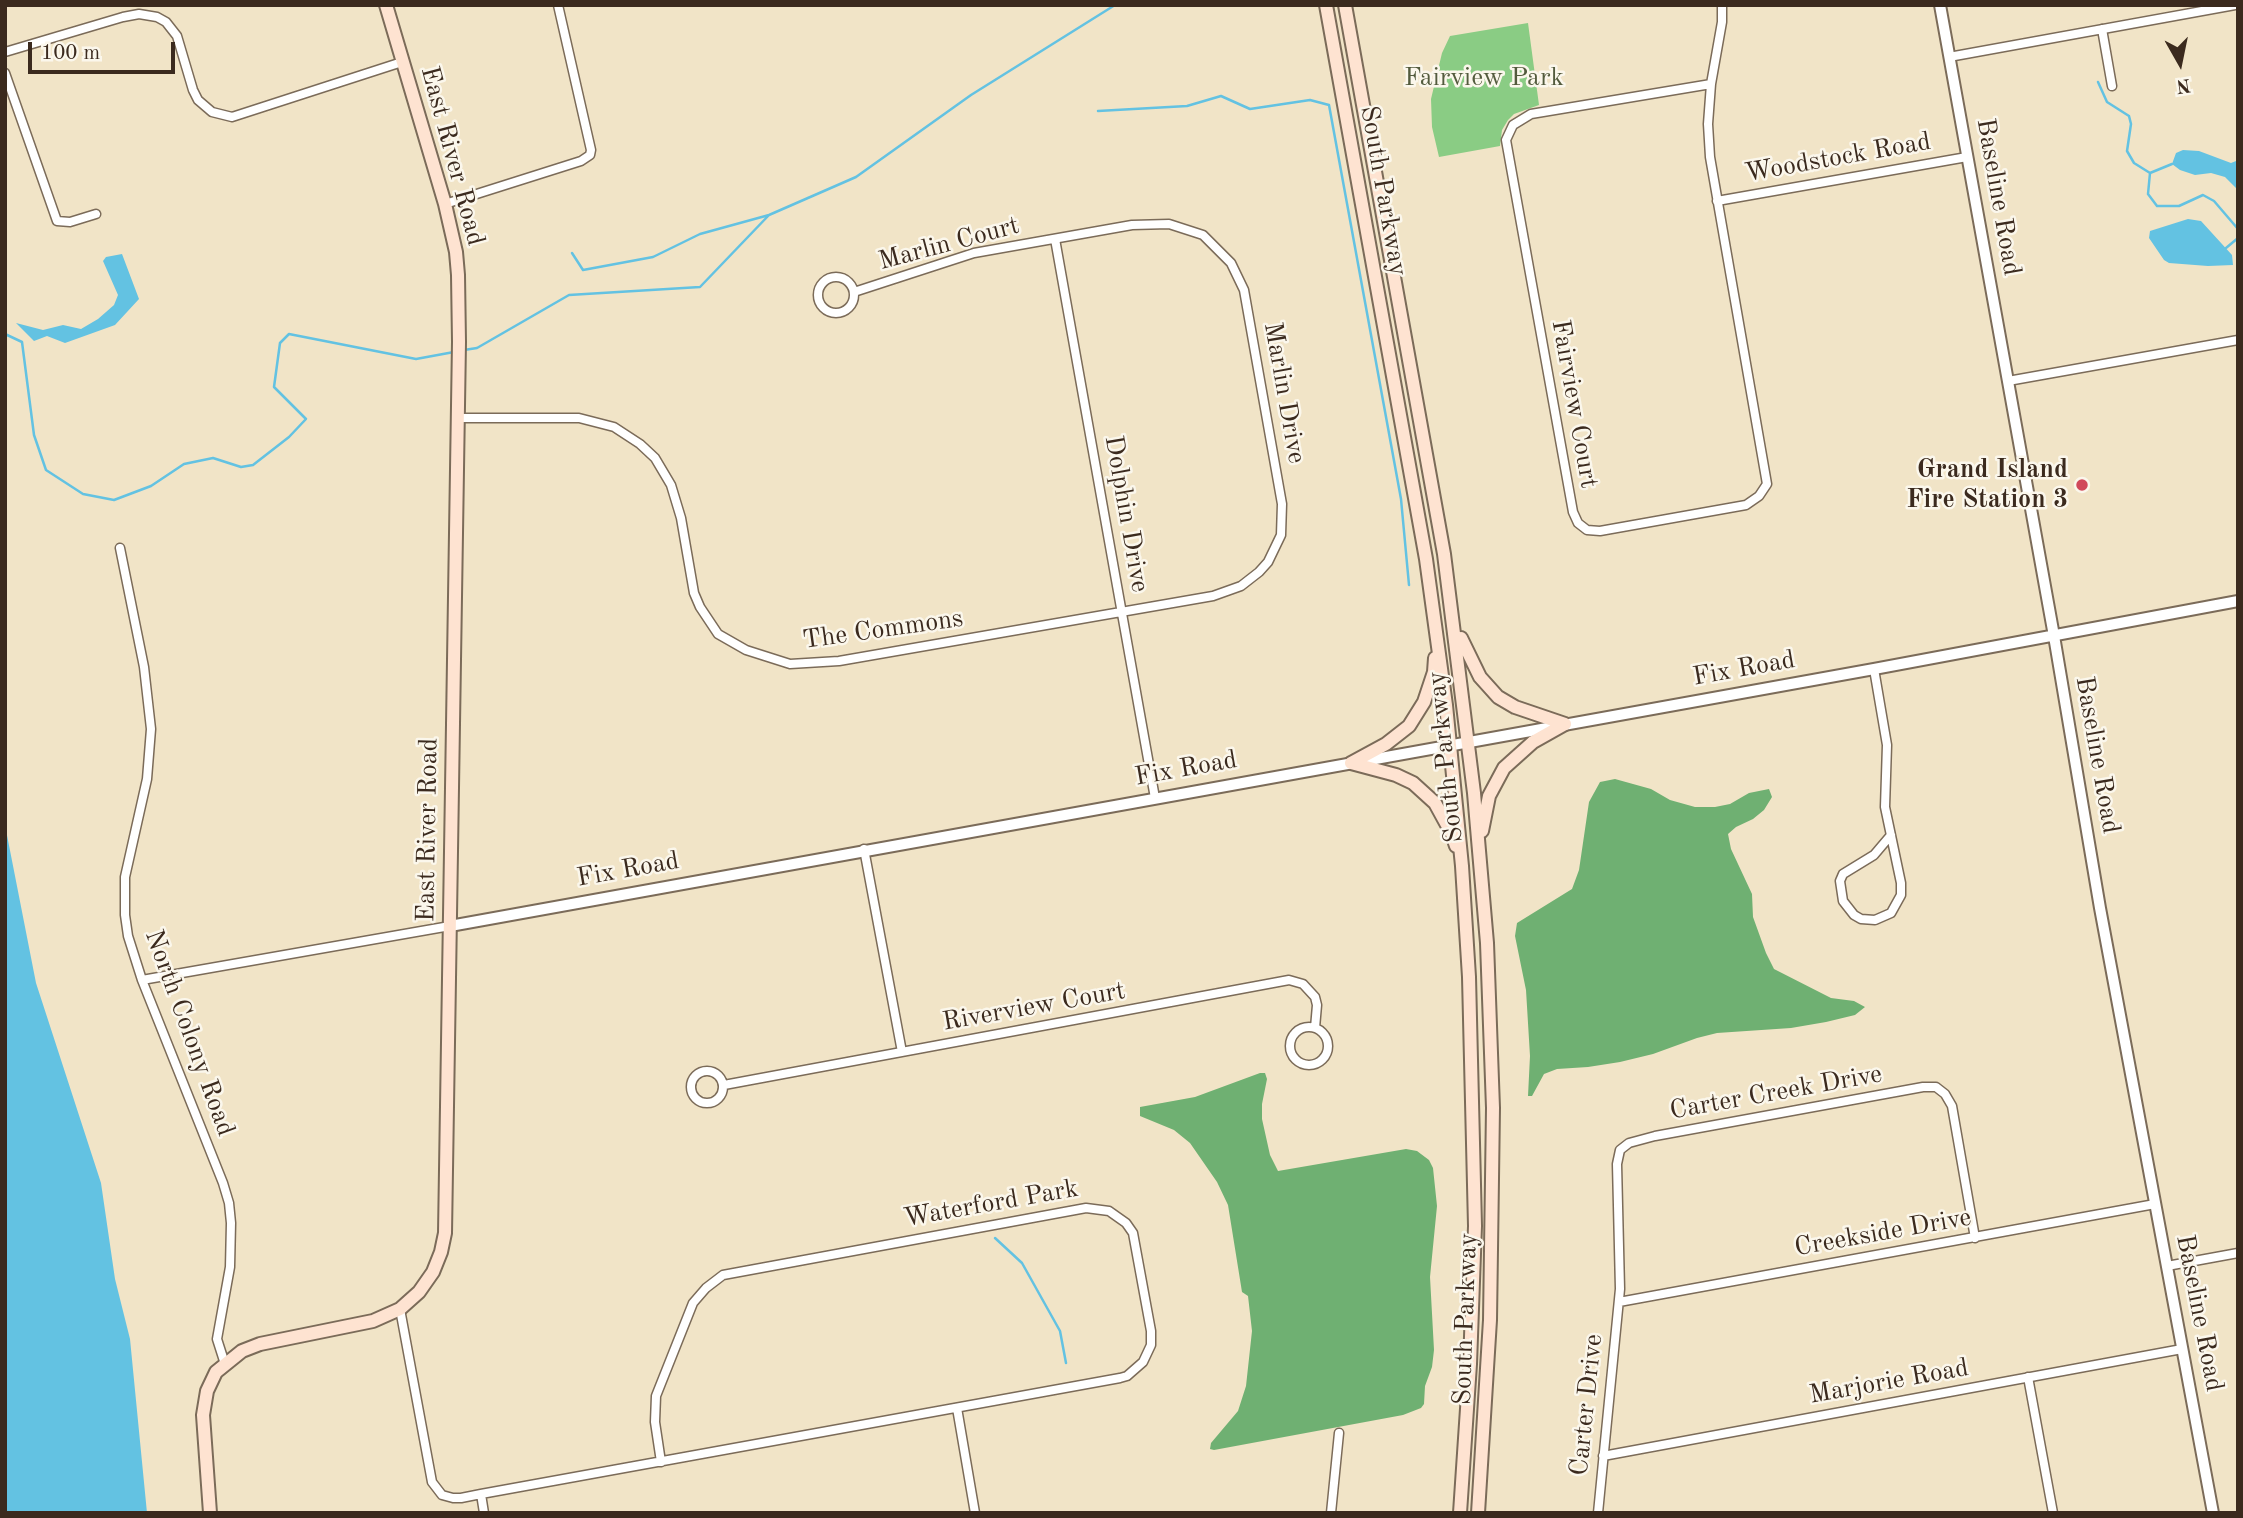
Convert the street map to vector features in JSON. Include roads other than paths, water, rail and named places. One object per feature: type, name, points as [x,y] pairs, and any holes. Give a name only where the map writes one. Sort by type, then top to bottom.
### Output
[{"type":"main road","name":"East River Road","points":[[210,1513],[204,1432],[205,1400],[211,1381],[225,1364],[242,1351],[260,1344],[373,1321],[400,1309],[419,1292],[433,1272],[445,1233],[459,361],[457,262],[444,204],[386,5]]},
{"type":"main road","name":"South Parkway","points":[[1326,5],[1391,359],[1435,619],[1451,745],[1462,866],[1470,990],[1475,1226],[1470,1364],[1460,1513]]},
{"type":"main road","name":"South Parkway","points":[[1345,5],[1408,346],[1454,621],[1479,847],[1487,943],[1493,1122],[1490,1307],[1478,1513]]},
{"type":"main road","points":[[1351,763],[1399,735],[1418,714],[1434,672],[1435,619]]},
{"type":"main road","points":[[1454,621],[1480,677],[1492,692],[1515,707],[1565,724]]},
{"type":"main road","points":[[1479,847],[1489,796],[1504,768],[1533,742],[1565,724]]},
{"type":"main road","points":[[1351,763],[1396,775],[1413,783],[1426,794],[1444,817],[1462,866]]},
{"type":"street","points":[[444,204],[581,161],[590,155],[592,150],[558,5]]},
{"type":"street","points":[[1711,84],[1723,5]]},
{"type":"street","name":"Baseline Road","points":[[1940,5],[2054,636],[2100,908],[2213,1513]]},
{"type":"street","points":[[1949,57],[2235,5]]},
{"type":"street","points":[[5,52],[123,17],[139,14],[157,17],[166,22],[177,36],[198,100],[212,112],[232,117],[402,62]]},
{"type":"street","points":[[2102,29],[2112,86]]},
{"type":"street","points":[[5,73],[57,221],[70,222],[96,214]]},
{"type":"street","name":"Fairview Court","points":[[1711,84],[1708,124],[1717,201],[1767,484],[1759,496],[1746,505],[1600,531],[1587,530],[1578,523],[1573,512],[1506,139],[1513,125],[1531,114],[1711,84]]},
{"type":"street","name":"Woodstock Road","points":[[1717,201],[1968,157]]},
{"type":"street","name":"Marlin Drive","points":[[1055,239],[1148,223],[1169,224],[1203,235],[1223,252],[1239,276],[1253,340],[1282,505],[1281,534],[1277,547],[1259,572],[1231,591],[1122,613]]},
{"type":"street","name":"Marlin Court","points":[[854,292],[974,253],[1055,239]]},
{"type":"street","name":"Dolphin Drive","points":[[1055,239],[1155,798]]},
{"type":"street","name":"Marlin Court","points":[[836,277],[847,281],[854,292],[852,304],[842,313],[828,312],[818,298],[823,282],[836,277]]},
{"type":"street","points":[[2008,381],[2238,340]]},
{"type":"street","name":"The Commons","points":[[457,418],[579,418],[614,428],[640,444],[654,458],[671,485],[681,518],[694,593],[718,634],[746,650],[790,664],[839,661],[1122,613]]},
{"type":"street","name":"North Colony Road","points":[[120,548],[145,667],[151,729],[147,779],[125,877],[123,896],[128,936],[142,980],[229,1203],[232,1223],[230,1267],[217,1339],[225,1364]]},
{"type":"street","name":"Fix Road","points":[[142,980],[1874,669],[2238,601]]},
{"type":"street","points":[[1874,669],[1887,745],[1885,807],[1891,835],[1901,883],[1901,895],[1891,913],[1875,920],[1861,919],[1843,901],[1840,881],[1843,874],[1874,855],[1891,835]]},
{"type":"street","points":[[864,849],[902,1052]]},
{"type":"street","name":"Riverview Court","points":[[724,1085],[1289,980],[1303,984],[1315,997],[1315,1028]]},
{"type":"street","name":"Riverview Court","points":[[1315,1028],[1326,1038],[1327,1052],[1320,1062],[1305,1065],[1291,1055],[1291,1040],[1299,1030],[1315,1028]]},
{"type":"street","name":"Riverview Court","points":[[703,1072],[715,1073],[724,1085],[722,1095],[712,1103],[700,1102],[691,1090],[693,1080],[703,1072]]},
{"type":"street","name":"Carter Creek Drive","points":[[1619,1302],[1617,1164],[1620,1150],[1629,1143],[1923,1087],[1939,1088],[1951,1101],[1975,1238]]},
{"type":"street","name":"Creekside Drive","points":[[1619,1302],[2155,1204]]},
{"type":"street","name":"Waterford Park","points":[[400,1309],[432,1482],[438,1491],[448,1497],[481,1494],[661,1462],[957,1408],[1127,1376],[1143,1362],[1151,1345],[1136,1241],[1118,1215],[1100,1208],[1086,1208],[723,1275],[693,1303],[656,1396],[655,1422],[661,1462]]},
{"type":"street","points":[[2167,1266],[2238,1253]]},
{"type":"street","name":"Carter Drive","points":[[1598,1513],[1619,1302]]},
{"type":"street","name":"Marjorie Road","points":[[1603,1456],[2182,1349]]},
{"type":"street","points":[[2028,1377],[2053,1513]]},
{"type":"street","points":[[957,1408],[975,1513]]},
{"type":"street","points":[[1331,1513],[1339,1433]]},
{"type":"street","points":[[481,1494],[484,1513]]},
{"type":"water","points":[[2183,150],[2199,151],[2231,163],[2238,157],[2238,190],[2225,177],[2211,173],[2195,175],[2180,170],[2172,164],[2176,153]]},
{"type":"water","points":[[2188,219],[2201,221],[2232,255],[2233,265],[2208,266],[2169,263],[2164,260],[2149,238],[2150,231]]},
{"type":"water","points":[[122,254],[139,299],[115,325],[65,343],[47,336],[34,341],[16,323],[43,330],[63,325],[81,329],[98,319],[114,305],[118,295],[103,261],[106,257]]},
{"type":"water","points":[[5,825],[36,983],[101,1183],[115,1279],[130,1339],[147,1513],[5,1513]]},
{"type":"waterway","points":[[572,253],[583,270],[653,257],[700,234],[769,215],[856,177],[971,95],[1115,5]]},
{"type":"waterway","points":[[2098,82],[2107,102],[2129,116],[2131,124],[2127,151],[2134,163],[2150,173],[2148,194],[2157,206],[2179,206],[2203,195],[2214,201],[2238,229]]},
{"type":"waterway","points":[[1098,111],[1187,106],[1221,96],[1250,109],[1310,100],[1329,105],[1401,499],[1409,585]]},
{"type":"waterway","points":[[2150,173],[2172,164]]},
{"type":"waterway","points":[[464,350],[477,348],[569,295],[700,287],[769,215]]},
{"type":"waterway","points":[[2226,248],[2238,238]]},
{"type":"waterway","points":[[5,334],[22,342],[34,435],[46,470],[83,494],[114,500],[151,486],[184,464],[213,458],[241,467],[253,465],[289,437],[306,419],[274,387],[280,343],[289,334],[416,359],[454,352]]},
{"type":"waterway","points":[[995,1238],[1022,1263],[1060,1331],[1066,1363]]},
{"type":"place","name":"Grand Island Fire Station 3","points":[[2082,485]]},
{"type":"park label","name":"Fairview Park","points":[[1484,78]]}]
